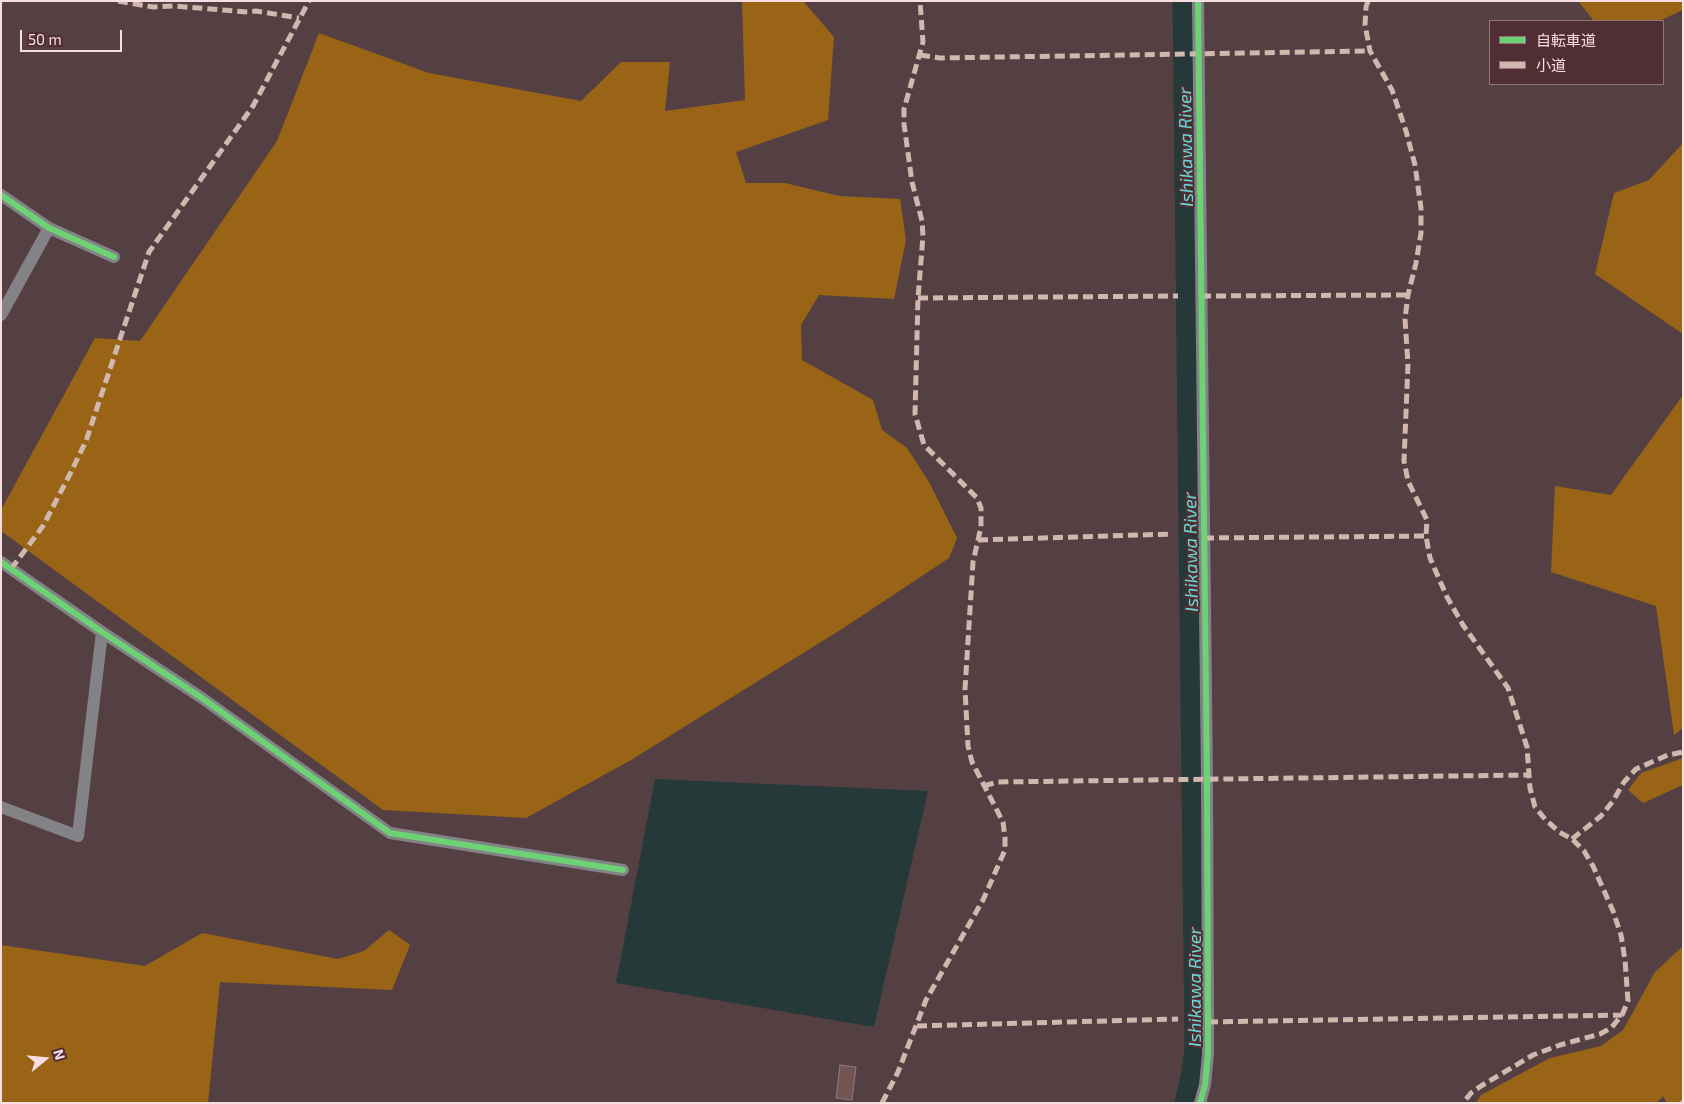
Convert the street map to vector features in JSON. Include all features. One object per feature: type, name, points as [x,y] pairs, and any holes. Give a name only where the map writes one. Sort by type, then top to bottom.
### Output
[{"type":"street","points":[[1198,1],[1208,789],[1208,1054],[1200,1103]]},
{"type":"street","points":[[1,195],[49,228],[114,257]]},
{"type":"street","points":[[1,315],[49,228]]},
{"type":"street","points":[[1,562],[202,698],[390,833],[623,870]]},
{"type":"street","points":[[1,807],[78,836],[102,632]]},
{"type":"shaded area","points":[[742,1],[803,1],[834,37],[828,120],[736,152],[746,183],[785,183],[839,196],[900,199],[906,240],[894,299],[819,295],[801,325],[802,360],[873,400],[882,430],[907,448],[929,482],[957,538],[949,558],[845,627],[631,760],[526,818],[383,810],[1,531],[1,510],[95,338],[140,341],[277,141],[319,33],[429,73],[581,101],[621,62],[670,62],[665,111],[745,100]]},
{"type":"shaded area","points":[[1578,1],[1683,1],[1683,10],[1661,20],[1593,20]]},
{"type":"shaded area","points":[[1683,143],[1683,334],[1595,274],[1614,193],[1649,180]]},
{"type":"shaded area","points":[[1683,395],[1683,728],[1674,735],[1656,606],[1551,572],[1555,486],[1611,495]]},
{"type":"shaded area","points":[[1683,758],[1683,785],[1643,803],[1628,790],[1641,773]]},
{"type":"shaded area","points":[[389,930],[410,945],[392,990],[220,982],[208,1103],[1,1103],[1,945],[145,966],[202,933],[338,959],[364,951]]},
{"type":"shaded area","points":[[1683,946],[1683,1103],[1667,1103],[1663,1096],[1656,1103],[1476,1103],[1481,1095],[1550,1058],[1601,1046],[1623,1030],[1655,972]]},
{"type":"water","points":[[655,779],[928,791],[874,1027],[616,983]]},
{"type":"building","points":[[840,1065],[856,1067],[852,1100],[836,1098]]},
{"type":"waterway","name":"Ishikawa River","points":[[1185,1],[1197,1048],[1187,1103]]},
{"type":"marked path","points":[[118,1],[153,7],[173,6],[256,11],[299,18]]},
{"type":"marked path","points":[[11,569],[43,526],[86,441],[149,252],[253,106],[309,1]]},
{"type":"marked path","points":[[882,1103],[898,1072],[926,1000],[983,900],[1005,850],[1003,822],[972,762],[968,746],[965,689],[973,562],[981,527],[981,508],[977,498],[924,445],[915,414],[918,298],[923,236],[922,221],[912,182],[904,124],[904,109],[923,42],[920,1]]},
{"type":"marked path","points":[[1368,1],[1365,25],[1370,51],[1392,90],[1406,131],[1415,165],[1421,208],[1421,233],[1405,319],[1408,364],[1404,461],[1408,481],[1427,520],[1426,536],[1430,558],[1447,597],[1463,625],[1508,688],[1527,747],[1530,788],[1535,807],[1559,832],[1572,839],[1584,851],[1593,866],[1613,911],[1621,935],[1625,960],[1628,1001],[1622,1015],[1611,1028],[1600,1034],[1533,1055],[1481,1086],[1471,1093],[1463,1103]]},
{"type":"marked path","points":[[920,55],[940,58],[1370,51]]},
{"type":"marked path","points":[[1201,296],[1408,295]]},
{"type":"marked path","points":[[918,298],[1178,296]]},
{"type":"marked path","points":[[978,540],[1172,534]]},
{"type":"marked path","points":[[1204,538],[1426,536]]},
{"type":"marked path","points":[[1572,839],[1601,816],[1613,801],[1624,782],[1636,769],[1668,755],[1683,752]]},
{"type":"marked path","points":[[984,786],[997,782],[1528,775]]},
{"type":"marked path","points":[[1208,1022],[1622,1015]]},
{"type":"marked path","points":[[917,1026],[1178,1019]]},
{"type":"cycle path","points":[[1198,1],[1208,1022],[1208,1054],[1205,1085],[1200,1103]]},
{"type":"cycle path","points":[[1,195],[49,228],[114,257]]},
{"type":"cycle path","points":[[1,562],[202,698],[390,833],[623,870]]}]
